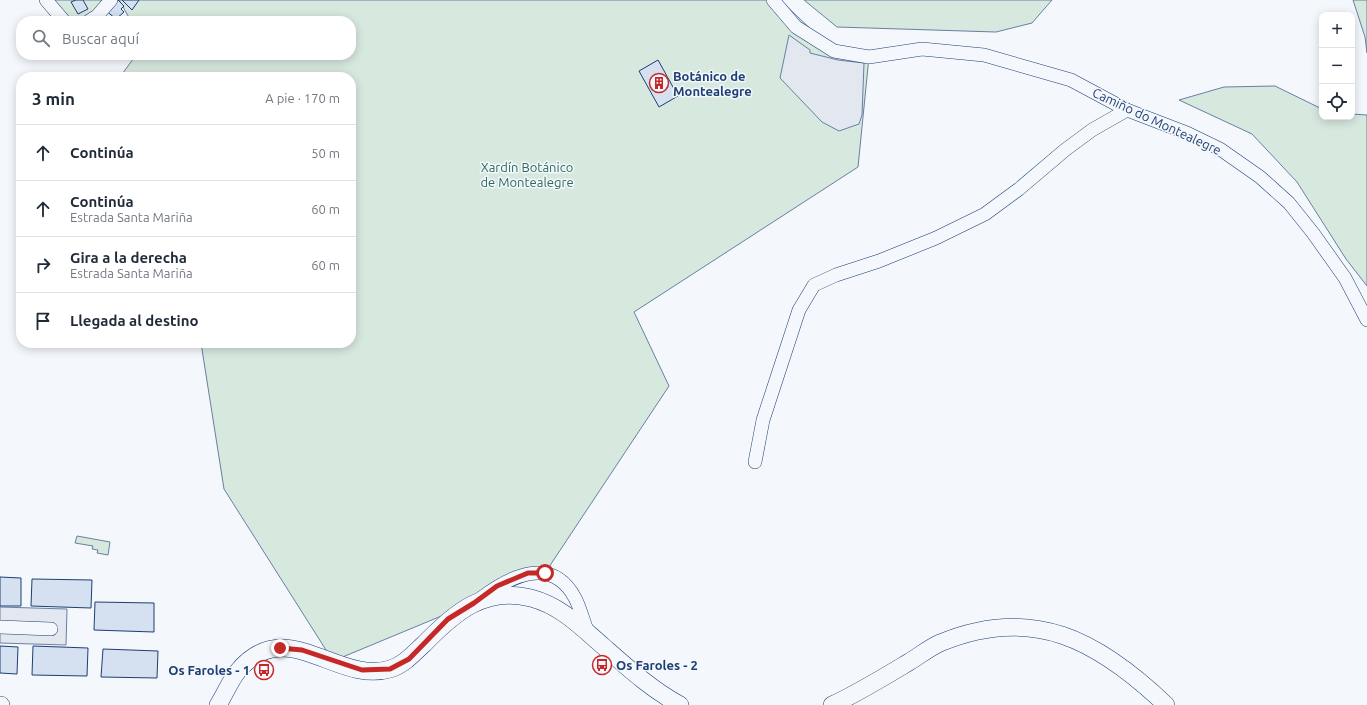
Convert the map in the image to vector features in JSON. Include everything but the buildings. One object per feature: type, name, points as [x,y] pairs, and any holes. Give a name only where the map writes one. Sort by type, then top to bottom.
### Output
[{"type":"main road","points":[[218,705],[237,672],[249,661],[263,652],[280,648],[289,648],[302,650],[362,670],[390,669],[409,659],[448,619],[474,603],[503,596],[530,598],[556,607],[587,630],[634,674],[658,692],[680,705]]},
{"type":"main road","points":[[832,705],[939,644],[967,634],[1011,628],[1049,631],[1064,635],[1092,647],[1137,677],[1166,705]]},
{"type":"street","points":[[46,0],[60,16]]},
{"type":"street","points":[[97,16],[111,0]]},
{"type":"street","name":"Camiño do Montealegre","points":[[773,0],[796,27],[834,51],[869,57],[922,49],[984,55],[1071,80],[1127,110],[1187,132],[1220,149],[1260,177],[1289,204],[1313,233],[1345,278],[1367,320]]},
{"type":"street","points":[[755,462],[763,420],[800,310],[814,285],[929,241],[984,214],[1019,190],[1065,150],[1092,130],[1127,110]]},
{"type":"street","points":[[474,603],[497,586],[528,573],[545,573],[564,582],[575,598],[587,630]]},
{"type":"street","points":[[0,627],[51,629]]},
{"type":"green space","points":[[46,0],[110,0],[91,16],[60,16]]},
{"type":"green space","name":"Xardín Botánico de Montealegre","points":[[119,0],[780,0],[834,51],[869,57],[858,167],[634,312],[669,386],[545,573],[333,661],[224,489],[202,348],[356,348],[356,72],[124,72],[132,60],[356,60],[356,16],[128,16]]},
{"type":"green space","points":[[804,0],[1052,0],[1032,23],[996,32],[837,27]]},
{"type":"green space","points":[[1353,0],[1367,0],[1367,53],[1365,37]]},
{"type":"green space","points":[[1275,86],[1319,108],[1319,120],[1355,120],[1355,114],[1367,115],[1367,286],[1346,259],[1297,182],[1252,134],[1179,100],[1224,87]]},
{"type":"green space","points":[[77,536],[110,542],[108,555],[97,553],[98,550],[92,549],[93,546],[75,543]]},
{"type":"shaded area","points":[[789,35],[810,50],[810,53],[838,60],[864,63],[862,115],[859,124],[839,131],[822,122],[780,78]]},
{"type":"shaded area","points":[[0,607],[67,609],[66,645],[0,643]]},
{"type":"place","name":"Botánico de Montealegre","points":[[659,83]]},
{"type":"place","name":"Os Faroles - 2","points":[[602,665]]},
{"type":"place","name":"Os Faroles - 1","points":[[264,670]]},
{"type":"route","points":[[280,648],[302,650],[346,666],[362,670],[372,671],[390,669],[409,659],[448,619],[457,612],[474,603],[497,586],[528,573],[545,573]]}]
